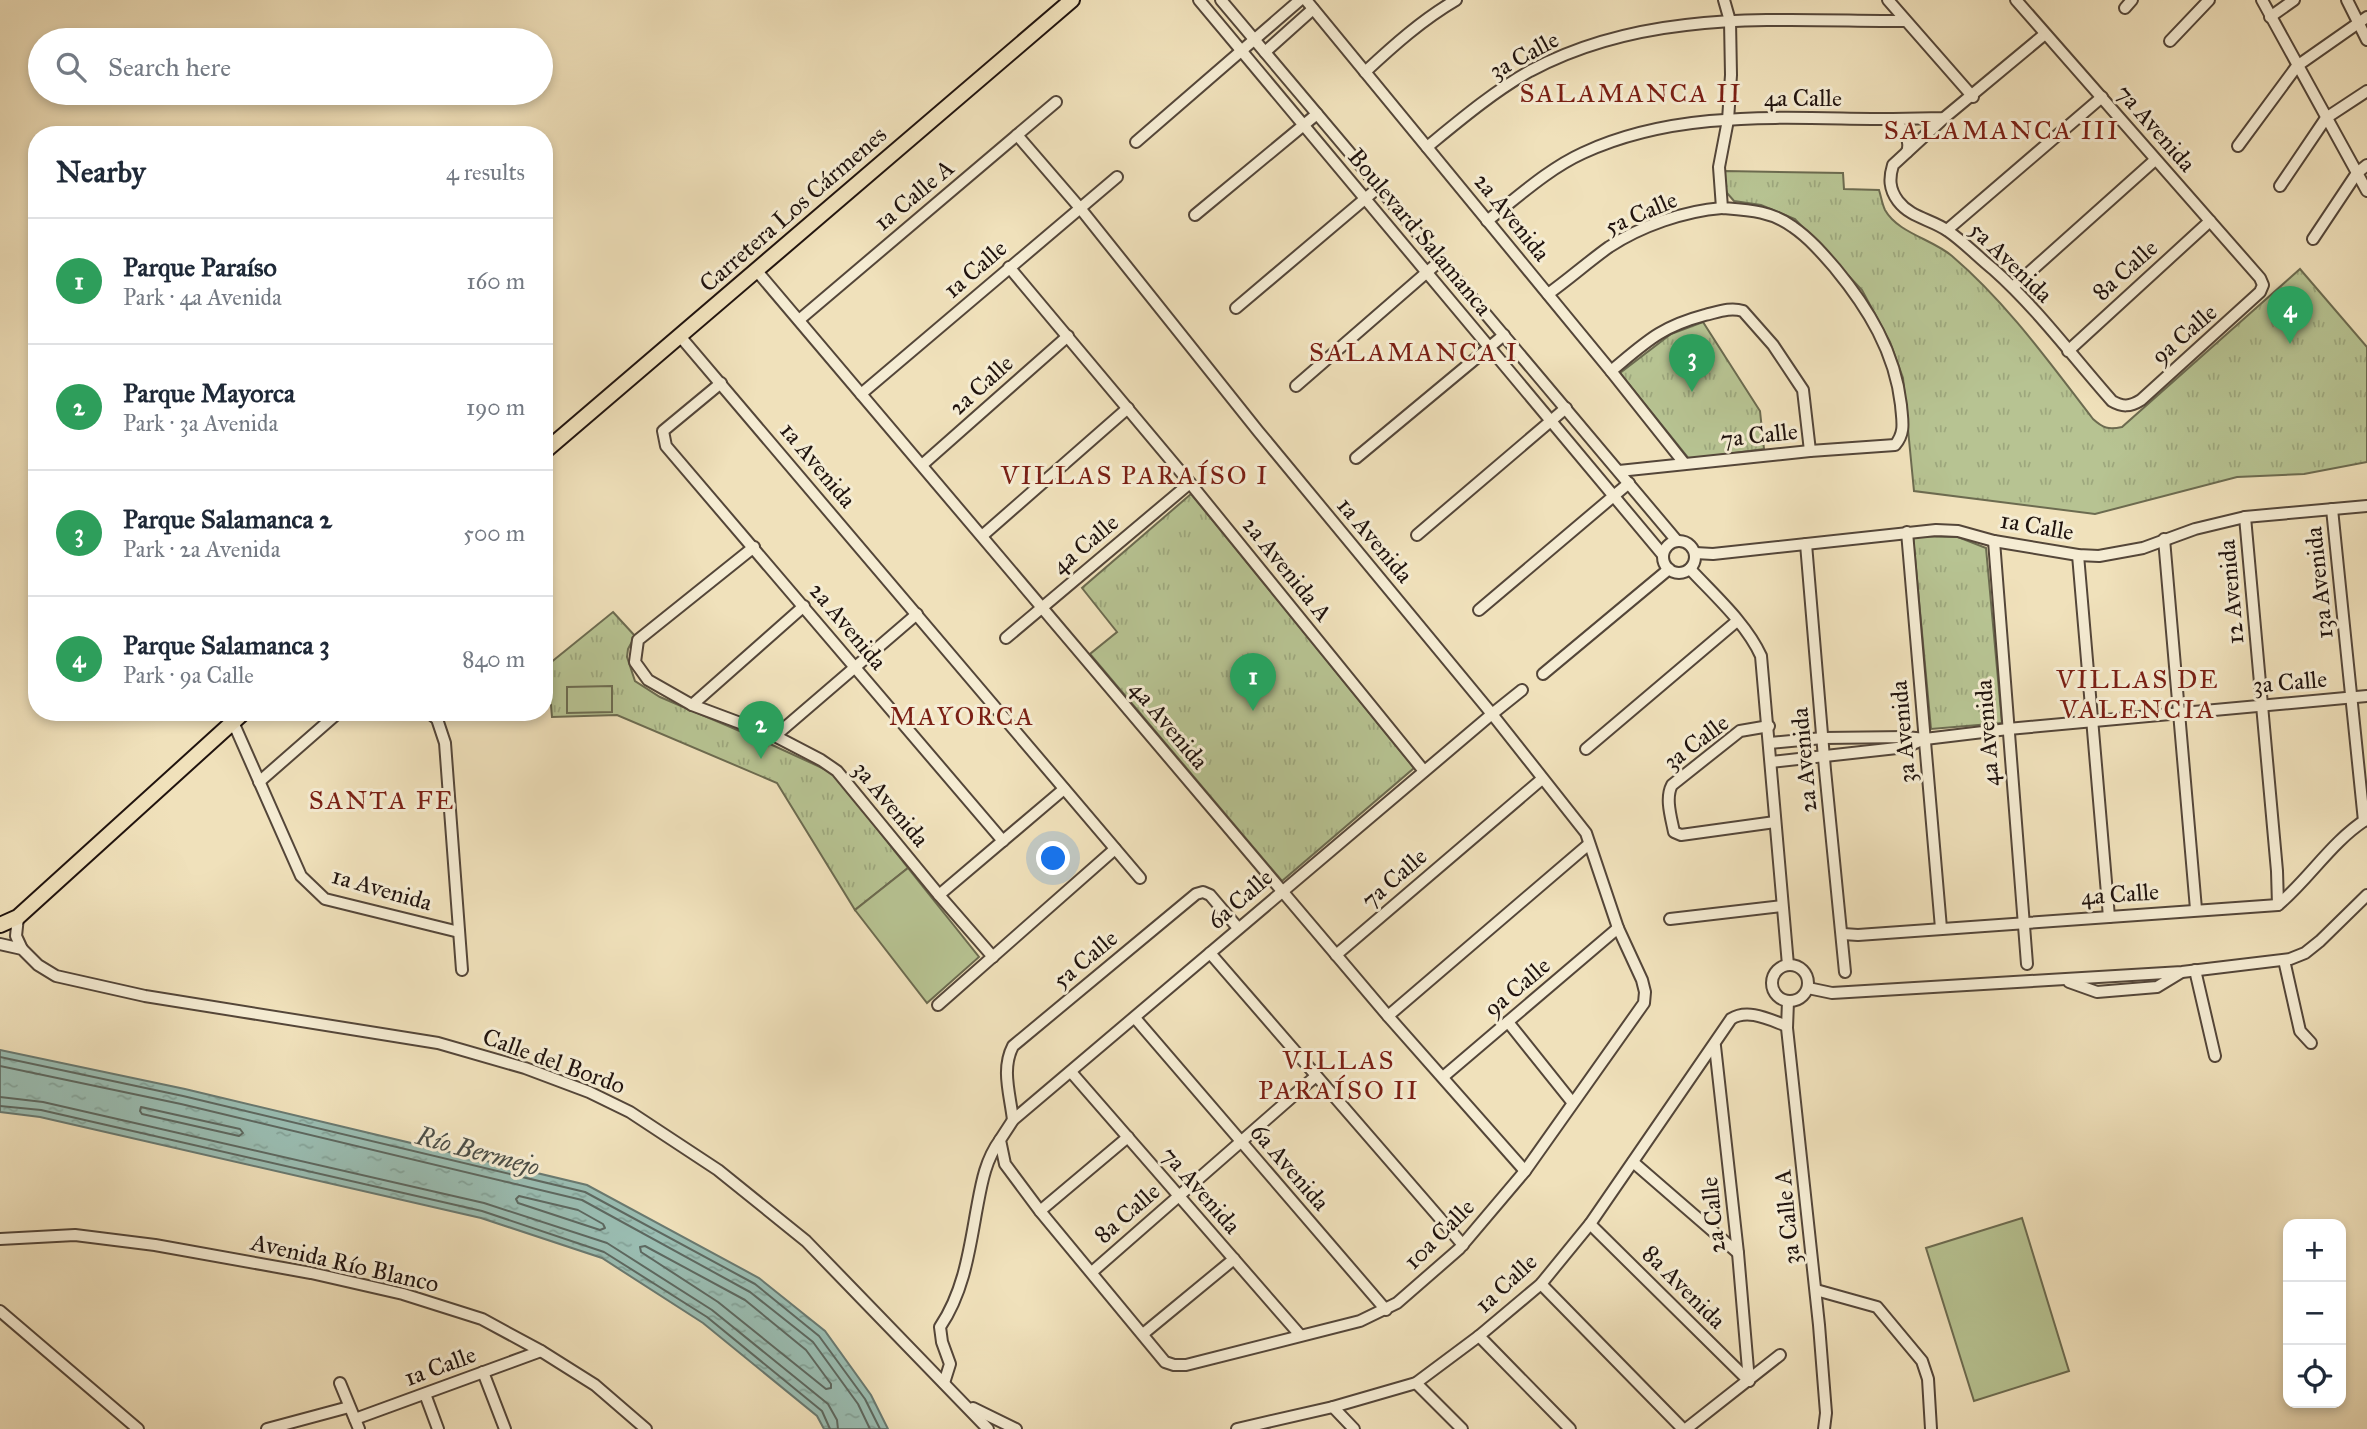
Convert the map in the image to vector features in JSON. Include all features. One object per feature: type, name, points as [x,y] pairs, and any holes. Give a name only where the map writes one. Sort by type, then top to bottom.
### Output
[{"type":"main road","name":"Carretera Los Cármenes","points":[[553,444],[1072,0]]},
{"type":"main road","points":[[0,925],[18,916],[234,721]]},
{"type":"street","name":"Boulevard Salamanca","points":[[1199,0],[1663,555]]},
{"type":"street","name":"Boulevard Salamanca","points":[[1221,0],[1677,541]]},
{"type":"street","points":[[1136,142],[1300,0]]},
{"type":"street","points":[[1365,72],[1413,29],[1456,0]]},
{"type":"street","points":[[1722,208],[1719,167],[1728,120],[1731,75],[1730,21],[1724,0]]},
{"type":"street","points":[[1888,0],[1973,97]]},
{"type":"street","name":"7a Avenida","points":[[2016,0],[2260,278],[2263,285]]},
{"type":"street","points":[[2170,41],[2209,0]]},
{"type":"street","points":[[2262,0],[2367,191]]},
{"type":"street","points":[[2270,17],[2294,0]]},
{"type":"street","points":[[2347,0],[2363,20],[2367,40]]},
{"type":"street","points":[[1265,52],[1309,5]]},
{"type":"street","name":"2a Avenida","points":[[1309,5],[1684,463]]},
{"type":"street","points":[[2238,146],[2297,66],[2363,20]]},
{"type":"street","name":"3a Calle","points":[[1427,147],[1497,92],[1531,71],[1596,43],[1689,23],[1905,21]]},
{"type":"street","points":[[1907,152],[2045,34]]},
{"type":"street","points":[[2280,186],[2326,118],[2367,91]]},
{"type":"street","points":[[1947,230],[2102,97]]},
{"type":"street","name":"1a Calle A","points":[[799,320],[1056,103]]},
{"type":"street","points":[[1195,215],[1317,114]]},
{"type":"street","name":"4a Calle","points":[[1487,221],[1545,175],[1582,153],[1634,133],[1679,124],[1728,120],[1944,118]]},
{"type":"street","points":[[1893,119],[1908,138],[1910,146],[1907,152]]},
{"type":"street","name":"1a Avenida","points":[[1017,135],[1080,208],[1586,833],[1618,928],[1642,980],[1644,1003]]},
{"type":"street","name":"5a Avenida","points":[[1907,152],[1893,165],[1890,173],[1891,188],[1897,200],[1908,212],[1947,230],[2013,287],[2112,401],[2126,407]]},
{"type":"street","points":[[2013,287],[2155,160]]},
{"type":"street","points":[[2313,239],[2357,173],[2367,165]]},
{"type":"street","name":"1a Calle","points":[[861,394],[1116,177]]},
{"type":"street","points":[[1236,308],[1379,187]]},
{"type":"street","name":"5a Calle","points":[[1548,294],[1619,241],[1678,217],[1704,209],[1722,208]]},
{"type":"street","name":"7a Calle","points":[[1619,471],[1895,445],[1901,437],[1903,429],[1899,386],[1890,357],[1865,306],[1851,287],[1822,253],[1793,226],[1756,210],[1722,208]]},
{"type":"street","name":"8a Calle","points":[[2068,351],[2210,221]]},
{"type":"street","points":[[1296,386],[1441,260]]},
{"type":"street","name":"2a Avenida A","points":[[1009,267],[1191,483],[1424,771]]},
{"type":"street","name":"4a Avenida","points":[[756,270],[1388,1016],[1525,1171]]},
{"type":"street","name":"9a Calle","points":[[2126,407],[2141,400],[2257,298],[2263,285]]},
{"type":"street","points":[[1611,371],[1672,325],[1726,309],[1743,311],[1773,345],[1803,390],[1810,451]]},
{"type":"street","name":"1a Avenida","points":[[680,335],[1140,878]]},
{"type":"street","points":[[1356,458],[1504,335]]},
{"type":"street","name":"2a Calle","points":[[922,465],[1068,336]]},
{"type":"street","name":"2a Avenida","points":[[721,383],[663,431],[666,446],[1003,841]]},
{"type":"street","points":[[982,536],[1128,408]]},
{"type":"street","points":[[1417,535],[1566,408]]},
{"type":"street","name":"4a Calle","points":[[1006,638],[1191,483]]},
{"type":"street","points":[[1479,610],[1629,483]]},
{"type":"street","name":"1a Calle","points":[[1695,553],[1713,554],[1907,532],[1958,531],[1994,541],[2099,556],[2143,548],[2164,539],[2245,517],[2367,506]]},
{"type":"street","name":"13a Avenida","points":[[2332,509],[2366,820]]},
{"type":"street","name":"12 Avenida","points":[[2245,517],[2278,905]]},
{"type":"street","name":"3a Avenida","points":[[1907,532],[1941,928]]},
{"type":"street","points":[[2164,539],[2196,909]]},
{"type":"street","points":[[1677,541],[1689,544],[1695,553],[1695,561],[1690,569],[1680,573],[1668,569],[1664,563],[1663,555],[1668,545],[1677,541]]},
{"type":"street","name":"4a Avenida","points":[[1994,541],[2027,964]]},
{"type":"street","name":"2a Avenida","points":[[1806,544],[1846,972]]},
{"type":"street","name":"3a Avenida","points":[[754,547],[638,640],[635,662],[648,680],[692,705],[775,736],[837,771],[993,957]]},
{"type":"street","points":[[2078,555],[2109,916]]},
{"type":"street","points":[[1543,674],[1668,569]]},
{"type":"street","points":[[1690,569],[1737,621],[1761,656],[1788,965]]},
{"type":"street","points":[[692,705],[804,606]]},
{"type":"street","points":[[775,736],[917,614]]},
{"type":"street","points":[[1586,749],[1737,621]]},
{"type":"street","name":"6a Calle","points":[[944,1383],[950,1364],[940,1327],[954,1307],[968,1257],[981,1184],[989,1156],[1000,1145],[1013,1119],[1522,690]]},
{"type":"street","name":"3a Calle","points":[[1770,743],[1823,738],[1925,739],[2367,696]]},
{"type":"street","name":"1a Avenida","points":[[239,721],[260,782],[300,876],[325,899],[459,932]]},
{"type":"street","points":[[260,782],[329,721]]},
{"type":"street","points":[[438,721],[445,743],[462,970]]},
{"type":"street","name":"3a Calle","points":[[1769,726],[1740,731],[1672,785],[1669,802],[1674,832],[1681,835],[1775,822]]},
{"type":"street","name":"3a Calle","points":[[1772,762],[1906,747],[1925,739]]},
{"type":"street","name":"7a Calle","points":[[1336,955],[1542,779]]},
{"type":"street","points":[[939,895],[1064,789]]},
{"type":"street","points":[[2278,905],[2321,860],[2366,820]]},
{"type":"street","points":[[1388,1016],[1589,844]]},
{"type":"street","points":[[938,1005],[1115,849]]},
{"type":"street","points":[[2277,871],[2292,893]]},
{"type":"street","name":"5a Calle","points":[[1013,1119],[1006,1067],[1007,1057],[1013,1046],[1196,894],[1203,892],[1210,895],[1238,928]]},
{"type":"street","points":[[1808,988],[1832,993],[2063,979],[2097,992],[2157,988],[2182,972],[2284,960],[2305,953],[2367,895]]},
{"type":"street","name":"4a Calle","points":[[1843,934],[1858,936],[2278,905]]},
{"type":"street","points":[[1670,919],[1783,906]]},
{"type":"street","points":[[18,916],[16,936],[22,949]]},
{"type":"street","name":"9a Calle","points":[[1443,1077],[1618,928]]},
{"type":"street","name":"Calle del Bordo","points":[[0,944],[22,949],[38,965],[56,976],[145,996],[438,1043],[525,1068],[589,1092],[630,1112],[718,1170],[797,1233],[988,1429]]},
{"type":"street","points":[[1210,953],[1463,1245]]},
{"type":"street","points":[[2284,960],[2300,1031],[2311,1043]]},
{"type":"street","points":[[1788,965],[1802,970],[1808,980],[1808,988],[1801,999],[1788,1002],[1776,995],[1772,983],[1776,971],[1788,965]]},
{"type":"street","points":[[2195,971],[2215,1056]]},
{"type":"street","name":"3a Calle A","points":[[1788,1002],[1787,1026],[1826,1413],[1824,1429]]},
{"type":"street","name":"10a Calle","points":[[1143,1334],[1165,1362],[1174,1365],[1186,1364],[1360,1321],[1397,1303],[1463,1245],[1525,1171],[1644,1003]]},
{"type":"street","name":"1a Calle","points":[[1244,1428],[1333,1407],[1416,1383],[1479,1336],[1541,1284],[1590,1224],[1715,1046],[1731,1019],[1738,1014],[1753,1014],[1787,1026]]},
{"type":"street","name":"6a Avenida","points":[[1135,1018],[1386,1310]]},
{"type":"street","points":[[1508,1022],[1572,1102]]},
{"type":"street","name":"2a Calle","points":[[1715,1046],[1749,1381]]},
{"type":"street","name":"7a Avenida","points":[[1071,1072],[1300,1335]]},
{"type":"street","name":"8a Calle","points":[[1092,1272],[1316,1076]]},
{"type":"street","points":[[1040,1211],[1128,1137]]},
{"type":"street","points":[[1000,1145],[1004,1164],[1143,1334],[1234,1259]]},
{"type":"street","points":[[1633,1162],[1738,1253]]},
{"type":"street","name":"8a Avenida","points":[[1590,1224],[1749,1381]]},
{"type":"street","name":"Avenida Río Blanco","points":[[0,1239],[75,1235],[155,1245],[311,1273],[403,1294],[482,1319],[541,1351],[595,1385],[643,1426]]},
{"type":"street","points":[[1541,1284],[1684,1429],[1780,1355]]},
{"type":"street","points":[[1815,1290],[1877,1307],[1923,1361],[1928,1379],[1931,1429]]},
{"type":"street","points":[[0,1311],[138,1429]]},
{"type":"street","points":[[1479,1336],[1570,1429]]},
{"type":"street","name":"1a Calle","points":[[357,1424],[425,1394],[541,1351]]},
{"type":"street","points":[[483,1372],[505,1429]]},
{"type":"street","points":[[340,1383],[357,1424]]},
{"type":"street","points":[[1416,1383],[1462,1429]]},
{"type":"street","points":[[425,1394],[438,1429]]},
{"type":"street","points":[[964,1404],[1016,1429]]},
{"type":"street","points":[[267,1429],[349,1407]]},
{"type":"street","points":[[1333,1407],[1354,1429]]},
{"type":"street","points":[[627,1429],[643,1426]]},
{"type":"green space","points":[[1725,171],[1843,173],[1844,189],[1879,190],[1884,208],[1891,218],[1944,250],[1972,274],[2027,334],[2093,419],[2109,428],[2122,427],[2300,269],[2367,347],[2367,462],[2304,474],[2237,477],[2095,514],[1914,491],[1903,378],[1890,342],[1862,290],[1795,219],[1761,205],[1734,201],[1727,193],[1724,183]]},
{"type":"green space","points":[[1703,322],[1760,411],[1764,449],[1689,459],[1620,373],[1671,334]]},
{"type":"green space","points":[[1191,494],[1414,768],[1282,881],[1090,654],[1117,632],[1082,588]]},
{"type":"green space","points":[[1913,536],[1958,537],[1986,548],[2002,723],[1931,729]]},
{"type":"green space","points":[[613,612],[635,636],[627,657],[635,681],[660,697],[833,773],[908,868],[855,910],[777,783],[617,715],[553,717],[553,661]]},
{"type":"green space","points":[[612,686],[612,712],[567,713],[567,687]]},
{"type":"green space","points":[[908,868],[979,957],[927,1003],[855,910]]},
{"type":"green space","points":[[2022,1218],[2069,1371],[1974,1401],[1926,1248]]},
{"type":"water","points":[[0,1050],[185,1089],[587,1185],[759,1278],[825,1331],[871,1395],[888,1429],[824,1429],[817,1416],[703,1323],[602,1258],[481,1218],[40,1117],[0,1112]]},
{"type":"place","name":"Parque Salamanca 3","points":[[2290,344]]},
{"type":"place","name":"Parque Salamanca 2","points":[[1692,392]]},
{"type":"place","name":"Parque Paraíso","points":[[1253,711]]},
{"type":"place","name":"Parque Mayorca","points":[[761,759]]},
{"type":"district","name":"SALAMANCA II","points":[[1631,93]]},
{"type":"district","name":"SALAMANCA III","points":[[2002,130]]},
{"type":"district","name":"SALAMANCA I","points":[[1414,352]]},
{"type":"district","name":"VILLAS PARAÍSO I","points":[[1135,475]]},
{"type":"district","name":"VILLAS DE VALENCIA","points":[[2138,694]]},
{"type":"district","name":"MAYORCA","points":[[962,716]]},
{"type":"district","name":"SANTA FE","points":[[382,800]]},
{"type":"district","name":"VILLAS PARAÍSO II","points":[[1339,1075]]},
{"type":"water label","name":"Río Bermejo","points":[[478,1151]]}]
